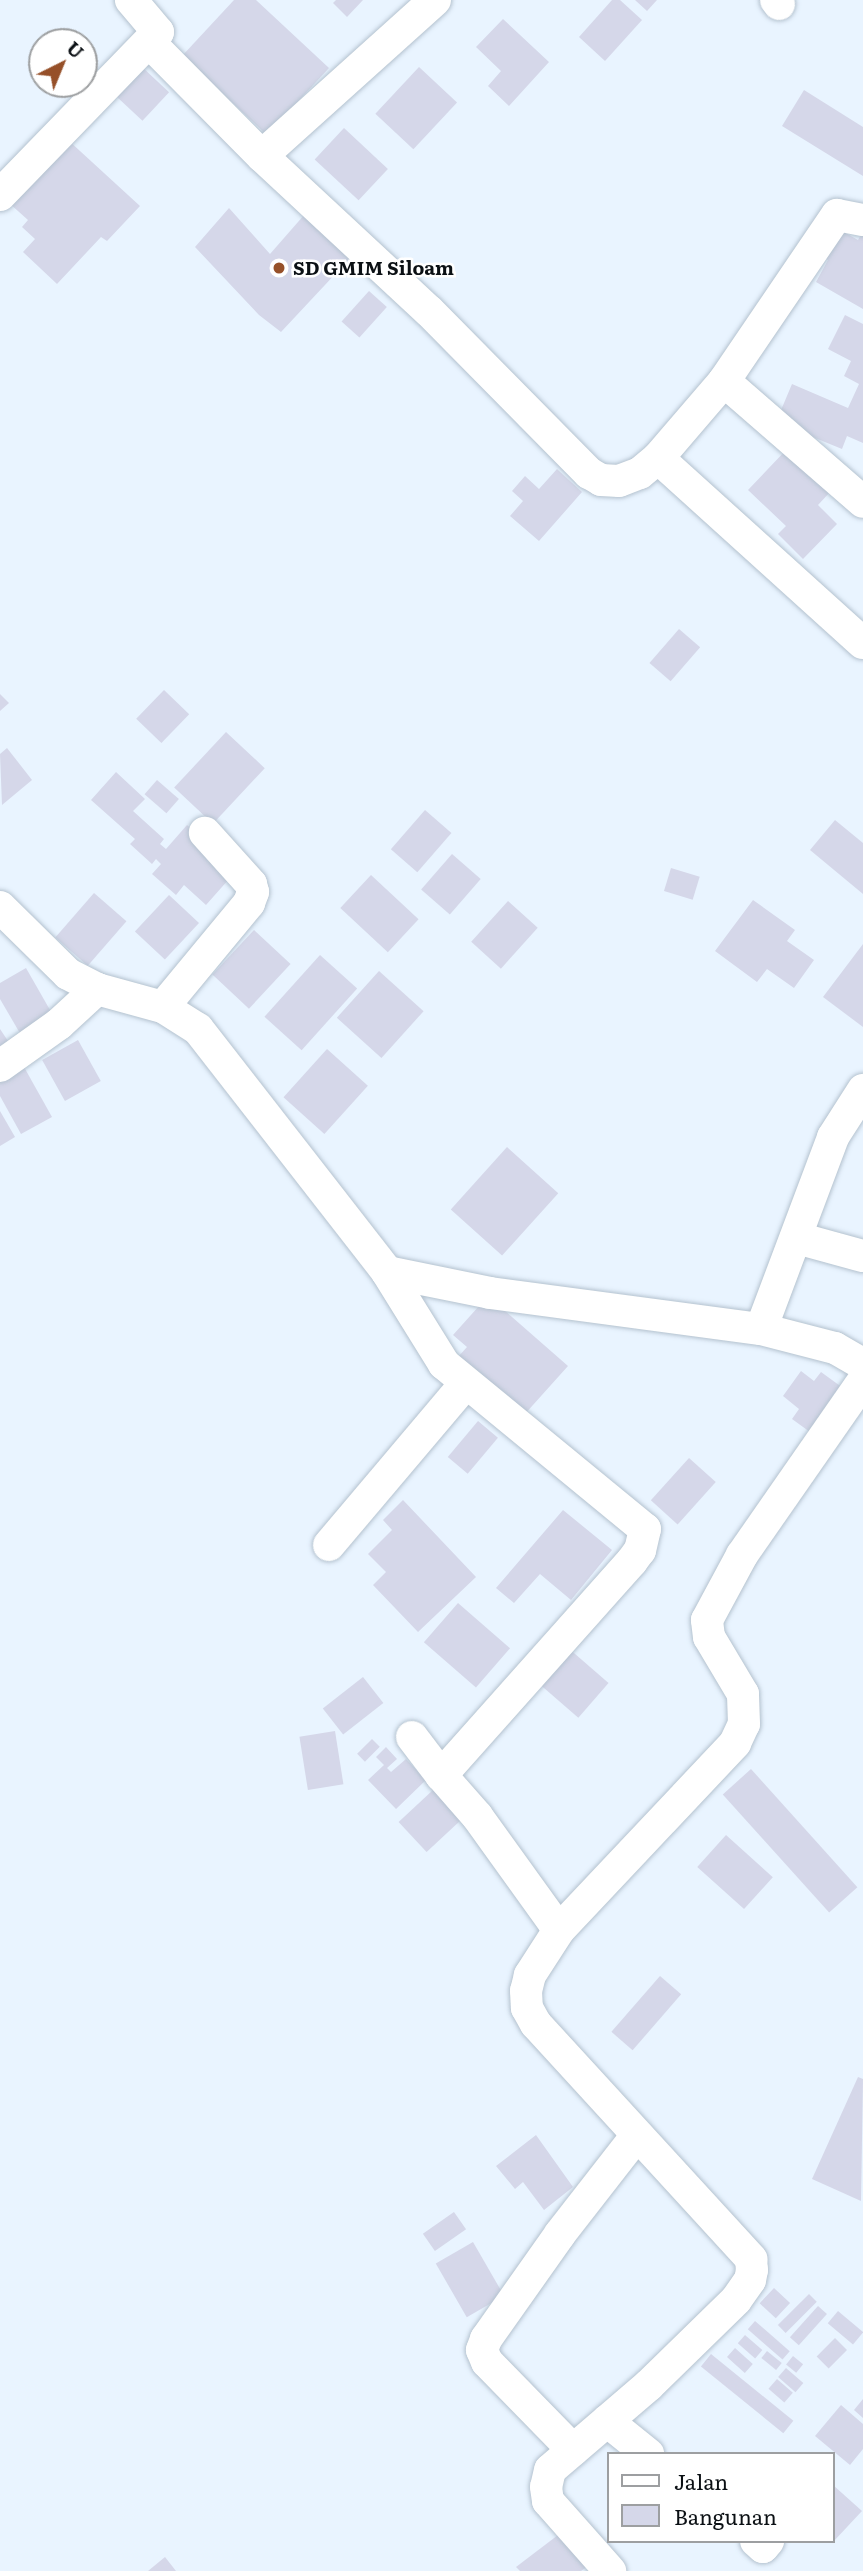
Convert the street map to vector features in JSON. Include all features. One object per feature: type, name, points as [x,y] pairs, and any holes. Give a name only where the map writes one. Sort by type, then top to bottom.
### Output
[{"type":"street","points":[[0,195],[150,43],[158,29],[131,0]]},
{"type":"street","points":[[262,156],[435,0]]},
{"type":"street","points":[[150,43],[262,156],[429,311],[589,473],[601,480],[619,481],[640,473],[658,458],[724,381],[837,215],[863,220]]},
{"type":"street","points":[[724,381],[863,502]]},
{"type":"street","points":[[658,458],[863,643]]},
{"type":"street","points":[[163,1007],[249,903],[253,892],[251,884],[205,833]]},
{"type":"street","points":[[0,907],[68,974],[97,989],[163,1007],[198,1029],[387,1272],[414,1321],[444,1364],[645,1529],[640,1550],[632,1561],[441,1775]]},
{"type":"street","points":[[0,1066],[59,1024],[97,989]]},
{"type":"street","points":[[761,1329],[833,1137],[863,1090]]},
{"type":"street","points":[[797,1238],[863,1256]]},
{"type":"street","points":[[387,1272],[490,1293],[761,1329],[835,1348],[863,1364]]},
{"type":"street","points":[[610,2571],[548,2501],[546,2487],[550,2470],[607,2421],[736,2300],[750,2280],[751,2259],[536,2024],[527,2008],[526,1992],[530,1975],[559,1930],[735,1743],[744,1724],[743,1694],[709,1637],[707,1620],[742,1555],[863,1381]]},
{"type":"street","points":[[329,1545],[466,1383]]},
{"type":"street","points":[[412,1737],[477,1816],[559,1930]]},
{"type":"street","points":[[573,2450],[487,2362],[482,2350],[486,2339],[553,2245],[637,2135]]},
{"type":"street","points":[[607,2421],[646,2452]]},
{"type":"building","points":[[234,0],[256,0],[329,68],[267,135],[182,56]]},
{"type":"building","points":[[336,0],[363,0],[347,17],[333,3]]},
{"type":"building","points":[[612,0],[620,0],[642,20],[605,61],[579,37]]},
{"type":"building","points":[[635,0],[657,0],[647,11]]},
{"type":"building","points":[[503,19],[549,62],[509,106],[488,86],[501,71],[476,47]]},
{"type":"building","points":[[142,67],[169,92],[142,121],[115,96]]},
{"type":"building","points":[[419,67],[457,102],[413,149],[375,114]]},
{"type":"building","points":[[804,90],[863,127],[863,176],[782,126]]},
{"type":"building","points":[[344,128],[388,169],[359,200],[315,159]]},
{"type":"building","points":[[68,140],[140,206],[107,241],[101,237],[57,284],[23,252],[35,239],[22,227],[28,220],[9,203]]},
{"type":"building","name":"SD GMIM Siloam","points":[[229,208],[270,254],[305,214],[317,229],[321,225],[353,255],[281,332],[259,315],[195,247]]},
{"type":"building","points":[[835,227],[858,240],[863,231],[863,309],[816,282],[828,260],[819,256]]},
{"type":"building","points":[[369,291],[387,307],[359,338],[342,321]]},
{"type":"building","points":[[845,315],[863,324],[863,443],[847,436],[842,449],[776,422],[792,384],[848,408],[859,384],[844,376],[851,361],[828,349]]},
{"type":"building","points":[[787,449],[831,491],[818,505],[837,524],[803,559],[778,534],[786,526],[748,490]]},
{"type":"building","points":[[557,469],[582,492],[539,541],[510,516],[523,501],[512,491],[525,476],[539,489]]},
{"type":"building","points":[[679,629],[700,647],[671,681],[649,663]]},
{"type":"building","points":[[164,690],[189,714],[161,743],[136,719]]},
{"type":"building","points":[[0,694],[9,703],[0,711]]},
{"type":"building","points":[[226,732],[265,768],[213,824],[174,788]]},
{"type":"building","points":[[7,748],[32,780],[2,805],[0,754]]},
{"type":"building","points":[[116,772],[145,799],[133,811],[164,839],[160,844],[166,849],[187,825],[237,870],[206,905],[184,885],[176,895],[152,874],[161,864],[156,859],[152,864],[130,844],[135,839],[91,800]]},
{"type":"building","points":[[157,780],[179,799],[166,813],[145,794]]},
{"type":"building","points":[[425,810],[451,833],[417,872],[391,849]]},
{"type":"building","points":[[835,820],[863,843],[863,894],[810,850]]},
{"type":"building","points":[[452,854],[481,879],[450,914],[421,889]]},
{"type":"building","points":[[671,868],[700,877],[693,900],[664,891]]},
{"type":"building","points":[[371,875],[419,919],[388,952],[340,908]]},
{"type":"building","points":[[94,893],[126,921],[88,966],[55,938]]},
{"type":"building","points":[[169,895],[199,923],[165,960],[135,932]]},
{"type":"building","points":[[753,900],[795,930],[787,941],[814,960],[794,988],[767,969],[757,982],[715,951]]},
{"type":"building","points":[[508,901],[538,928],[501,969],[471,942]]},
{"type":"building","points":[[254,930],[291,964],[249,1009],[212,975]]},
{"type":"building","points":[[863,944],[863,1027],[823,997]]},
{"type":"building","points":[[320,955],[357,988],[302,1050],[264,1017]]},
{"type":"building","points":[[26,968],[54,1017],[21,1035],[0,999],[0,983]]},
{"type":"building","points":[[379,971],[424,1011],[381,1058],[337,1018]]},
{"type":"building","points":[[0,1029],[8,1041],[0,1046]]},
{"type":"building","points":[[78,1040],[101,1081],[65,1101],[42,1060]]},
{"type":"building","points":[[327,1049],[368,1086],[324,1134],[284,1097]]},
{"type":"building","points":[[24,1067],[52,1117],[21,1134],[0,1096],[0,1080]]},
{"type":"building","points":[[0,1111],[15,1137],[0,1146]]},
{"type":"building","points":[[507,1147],[558,1193],[502,1256],[451,1209]]},
{"type":"building","points":[[488,1296],[568,1366],[524,1415],[458,1357],[467,1347],[453,1335]]},
{"type":"building","points":[[801,1371],[814,1381],[821,1372],[843,1388],[810,1432],[792,1419],[799,1409],[783,1396]]},
{"type":"building","points":[[478,1421],[498,1438],[468,1474],[448,1457]]},
{"type":"building","points":[[689,1458],[716,1482],[678,1524],[651,1500]]},
{"type":"building","points":[[403,1500],[476,1577],[418,1632],[373,1585],[386,1572],[368,1554],[392,1530],[383,1520]]},
{"type":"building","points":[[563,1510],[612,1550],[571,1600],[540,1574],[514,1603],[496,1588]]},
{"type":"building","points":[[458,1603],[510,1648],[476,1688],[424,1642]]},
{"type":"building","points":[[567,1647],[609,1683],[578,1718],[537,1682]]},
{"type":"building","points":[[363,1677],[383,1703],[343,1734],[323,1708]]},
{"type":"building","points":[[335,1731],[343,1784],[308,1790],[299,1737]]},
{"type":"building","points":[[372,1739],[380,1747],[365,1762],[357,1754]]},
{"type":"building","points":[[386,1747],[397,1759],[387,1768],[391,1772],[406,1759],[426,1780],[396,1809],[368,1780],[384,1765],[376,1757]]},
{"type":"building","points":[[751,1769],[857,1887],[829,1913],[723,1794]]},
{"type":"building","points":[[433,1790],[461,1820],[427,1852],[399,1822]]},
{"type":"building","points":[[726,1835],[773,1877],[744,1909],[697,1867]]},
{"type":"building","points":[[660,1976],[681,1994],[633,2050],[611,2032]]},
{"type":"building","points":[[858,2077],[863,2079],[861,2201],[812,2179]]},
{"type":"building","points":[[536,2135],[573,2187],[544,2210],[523,2182],[515,2189],[496,2166]]},
{"type":"building","points":[[454,2212],[466,2229],[435,2251],[423,2234]]},
{"type":"building","points":[[473,2242],[504,2296],[467,2317],[436,2264]]},
{"type":"building","points":[[774,2288],[790,2303],[776,2318],[760,2303]]},
{"type":"building","points":[[809,2294],[817,2302],[786,2333],[778,2325]]},
{"type":"building","points":[[818,2306],[827,2314],[799,2345],[790,2337]]},
{"type":"building","points":[[838,2311],[863,2332],[853,2344],[828,2323]]},
{"type":"building","points":[[755,2321],[790,2351],[782,2359],[748,2329]]},
{"type":"building","points":[[745,2335],[762,2350],[755,2358],[738,2343]]},
{"type":"building","points":[[835,2338],[847,2350],[829,2368],[817,2356]]},
{"type":"building","points":[[735,2348],[753,2364],[745,2373],[727,2357]]},
{"type":"building","points":[[767,2351],[782,2363],[776,2370],[761,2358]]},
{"type":"building","points":[[711,2354],[793,2421],[783,2433],[701,2366]]},
{"type":"building","points":[[793,2356],[803,2364],[796,2373],[786,2365]]},
{"type":"building","points":[[786,2368],[803,2383],[795,2392],[778,2377]]},
{"type":"building","points":[[777,2379],[793,2393],[784,2403],[768,2389]]},
{"type":"building","points":[[863,2399],[863,2418],[854,2410]]},
{"type":"building","points":[[841,2405],[863,2424],[863,2449],[850,2465],[815,2436]]},
{"type":"building","points":[[835,2487],[862,2511],[835,2540]]},
{"type":"building","points":[[562,2532],[588,2566],[581,2571],[520,2571],[516,2567]]},
{"type":"building","points":[[165,2557],[176,2571],[148,2571]]},
{"type":"place","name":"SD GMIM Siloam","points":[[279,268]]}]
